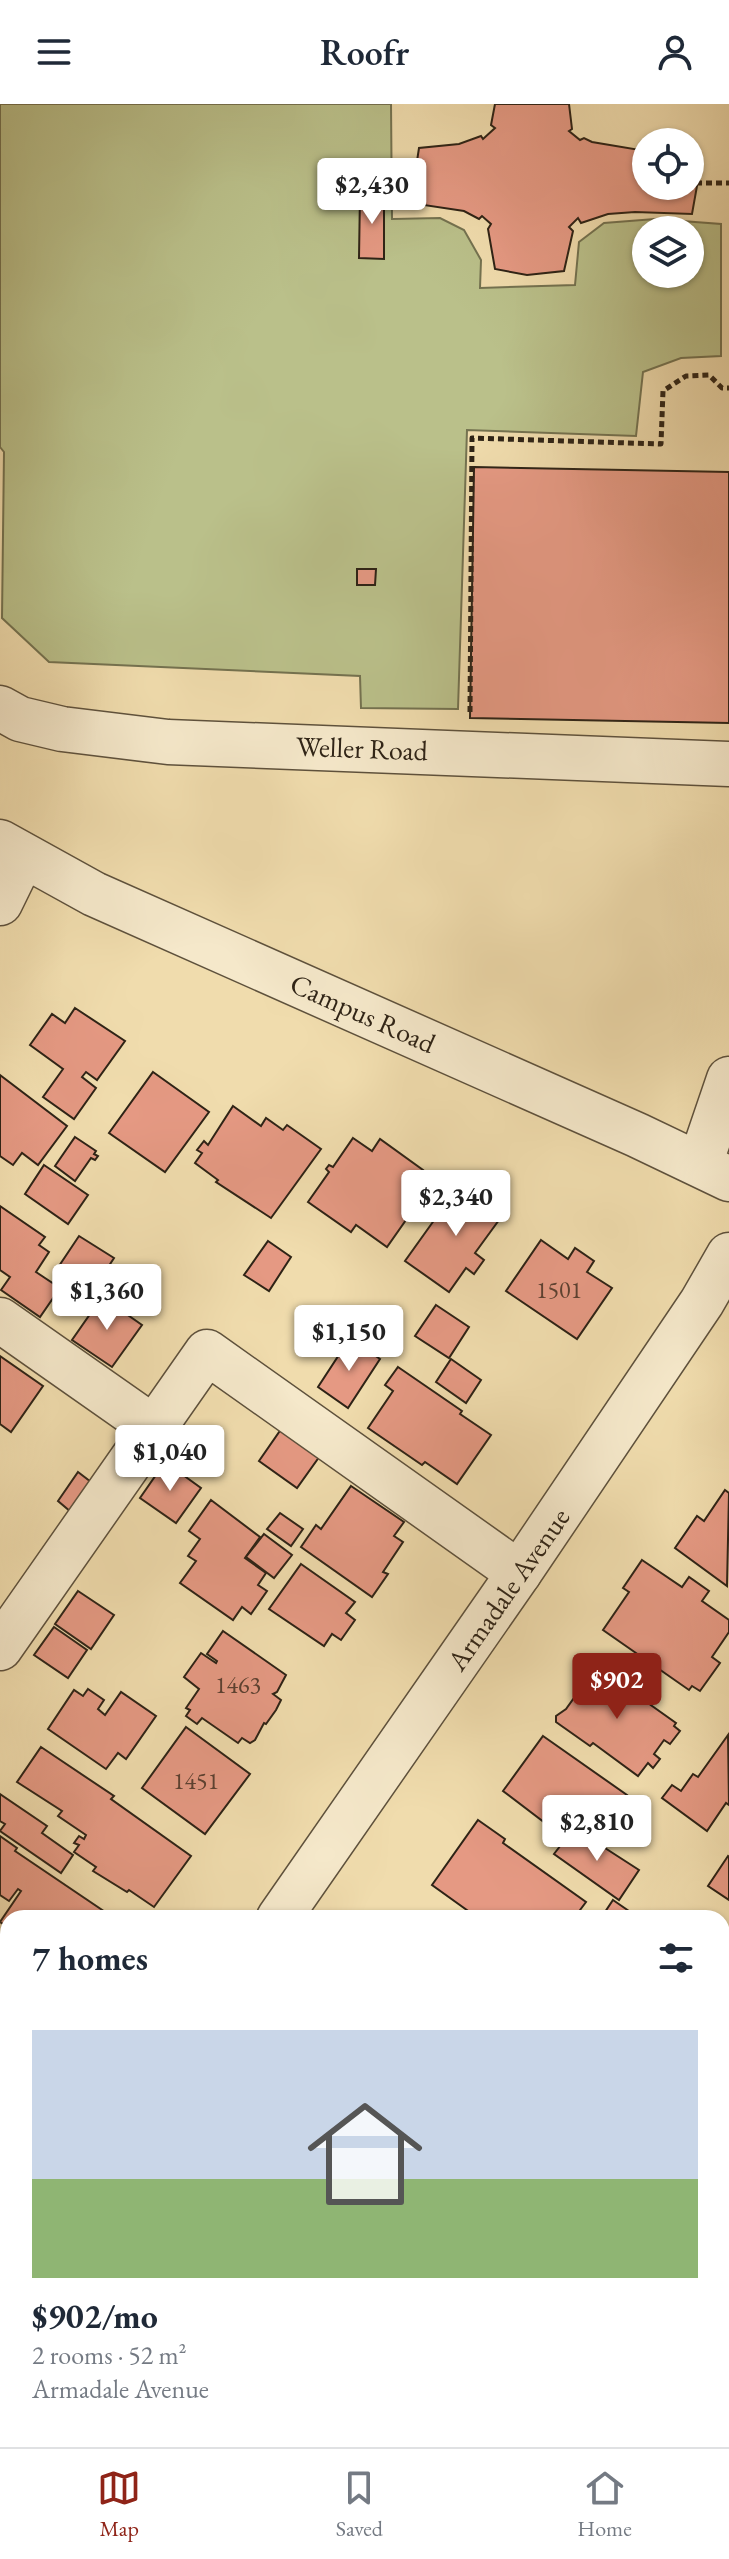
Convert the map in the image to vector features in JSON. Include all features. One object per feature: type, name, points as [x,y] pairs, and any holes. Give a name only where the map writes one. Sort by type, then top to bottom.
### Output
[{"type":"street","name":"Weller Road","points":[[0,708],[20,719],[62,729],[168,742],[729,764]]},
{"type":"street","points":[[0,903],[11,849]]},
{"type":"street","name":"Campus Road","points":[[11,849],[94,894],[714,1171]]},
{"type":"street","points":[[714,1171],[729,1079]]},
{"type":"street","name":"Armadale Avenue","points":[[285,1910],[519,1573],[702,1302],[729,1255]]},
{"type":"street","points":[[0,1320],[154,1428]]},
{"type":"street","points":[[0,1648],[207,1352],[519,1573]]},
{"type":"path","points":[[704,183],[729,183]]},
{"type":"path","points":[[469,753],[472,438],[661,444],[663,391],[686,376],[709,375],[722,388],[729,388]]},
{"type":"green space","points":[[0,104],[391,104],[392,219],[440,218],[464,230],[481,260],[480,288],[575,285],[579,242],[604,223],[632,221],[632,288],[704,288],[704,223],[721,224],[721,356],[681,358],[643,372],[636,436],[467,430],[458,709],[361,708],[360,676],[49,662],[2,618],[4,452],[0,447]]},
{"type":"building","points":[[495,104],[569,104],[572,129],[569,131],[580,140],[584,138],[632,149],[632,200],[694,200],[692,214],[608,214],[581,223],[578,218],[569,227],[573,231],[564,271],[527,275],[495,269],[488,229],[491,224],[482,216],[479,219],[464,211],[417,204],[415,174],[419,148],[459,144],[481,136],[483,139],[495,128],[491,125]]},
{"type":"building","points":[[360,194],[384,194],[384,259],[359,258]]},
{"type":"building","points":[[474,467],[729,472],[729,723],[470,718]]},
{"type":"building","points":[[357,569],[376,569],[375,585],[357,585]]},
{"type":"building","points":[[75,1008],[125,1041],[97,1080],[86,1072],[82,1077],[96,1088],[74,1119],[43,1097],[63,1069],[30,1045],[52,1014],[65,1023]]},
{"type":"building","points":[[153,1072],[209,1112],[165,1172],[109,1133]]},
{"type":"building","points":[[0,1075],[67,1126],[38,1165],[22,1153],[13,1165],[0,1156]]},
{"type":"building","points":[[233,1106],[261,1126],[266,1118],[283,1130],[287,1125],[321,1149],[271,1218],[216,1182],[218,1180],[195,1163],[202,1153],[197,1150],[204,1141],[208,1145]]},
{"type":"building","points":[[75,1137],[96,1151],[94,1154],[98,1156],[95,1160],[91,1158],[75,1181],[55,1166]]},
{"type":"building","points":[[353,1138],[372,1151],[380,1139],[423,1170],[415,1181],[427,1190],[387,1247],[356,1225],[351,1232],[308,1202],[329,1172],[326,1169],[329,1165],[333,1167]]},
{"type":"building","points":[[44,1165],[88,1195],[68,1224],[25,1194]]},
{"type":"building","points":[[476,1187],[507,1209],[475,1253],[484,1260],[474,1274],[466,1268],[449,1292],[405,1261],[455,1191],[468,1199]]},
{"type":"building","points":[[0,1206],[45,1237],[39,1245],[49,1252],[36,1272],[60,1288],[40,1317],[1,1290],[10,1277],[0,1270]]},
{"type":"building","points":[[79,1236],[114,1258],[92,1292],[57,1269]]},
{"type":"building","points":[[541,1240],[568,1259],[575,1248],[594,1261],[587,1272],[612,1288],[577,1339],[506,1291]]},
{"type":"building","points":[[268,1241],[291,1257],[269,1291],[244,1275]]},
{"type":"building","points":[[102,1297],[142,1325],[112,1367],[72,1340]]},
{"type":"building","points":[[436,1305],[469,1327],[449,1358],[415,1336]]},
{"type":"building","points":[[350,1338],[380,1359],[348,1408],[318,1387]]},
{"type":"building","points":[[0,1356],[43,1386],[11,1432],[0,1424]]},
{"type":"building","points":[[451,1359],[481,1380],[466,1403],[436,1382]]},
{"type":"building","points":[[398,1367],[491,1435],[457,1484],[425,1462],[422,1465],[368,1428],[393,1391],[385,1385]]},
{"type":"building","points":[[284,1425],[322,1453],[297,1488],[259,1461]]},
{"type":"building","points":[[165,1462],[201,1488],[176,1523],[140,1498]]},
{"type":"building","points":[[78,1472],[91,1482],[71,1512],[58,1501]]},
{"type":"building","points":[[351,1486],[404,1522],[394,1536],[403,1542],[383,1572],[388,1574],[372,1597],[301,1547],[316,1525],[321,1529]]},
{"type":"building","points":[[725,1490],[729,1493],[727,1586],[675,1548],[697,1516],[704,1521]]},
{"type":"building","points":[[211,1500],[260,1537],[245,1558],[266,1573],[258,1585],[267,1591],[251,1614],[242,1607],[233,1620],[180,1583],[196,1561],[188,1556],[200,1539],[189,1531]]},
{"type":"building","points":[[280,1513],[303,1529],[291,1546],[267,1529]]},
{"type":"building","points":[[264,1534],[292,1555],[274,1578],[246,1557]]},
{"type":"building","points":[[642,1560],[682,1587],[689,1577],[709,1591],[702,1601],[729,1620],[729,1632],[712,1657],[720,1663],[700,1691],[692,1686],[689,1690],[603,1630],[629,1592],[623,1588]]},
{"type":"building","points":[[301,1564],[355,1602],[346,1613],[355,1620],[341,1640],[332,1634],[324,1646],[269,1609]]},
{"type":"building","points":[[78,1591],[114,1615],[91,1649],[55,1624]]},
{"type":"building","points":[[54,1627],[87,1650],[68,1678],[34,1655]]},
{"type":"building","points":[[223,1631],[286,1675],[273,1694],[281,1700],[276,1710],[250,1743],[242,1738],[238,1743],[202,1718],[197,1724],[186,1716],[190,1710],[186,1708],[199,1689],[184,1677],[201,1653],[216,1663],[207,1654]]},
{"type":"building","points":[[593,1664],[676,1723],[674,1726],[680,1731],[670,1744],[664,1740],[654,1754],[660,1759],[653,1768],[648,1763],[638,1776],[593,1743],[590,1746],[556,1722],[556,1716],[566,1709],[581,1688],[578,1685]]},
{"type":"building","points":[[88,1689],[104,1700],[98,1709],[105,1715],[121,1692],[156,1716],[126,1759],[118,1753],[106,1769],[48,1729],[74,1690],[83,1696]]},
{"type":"building","points":[[186,1727],[250,1774],[205,1834],[142,1788]]},
{"type":"building","points":[[728,1735],[729,1805],[726,1803],[707,1831],[662,1798],[672,1785],[681,1791],[693,1774],[698,1777]]},
{"type":"building","points":[[543,1736],[627,1795],[611,1819],[604,1813],[588,1836],[566,1820],[557,1832],[503,1791]]},
{"type":"building","points":[[41,1747],[114,1796],[111,1799],[191,1856],[154,1907],[93,1871],[96,1867],[74,1852],[79,1845],[74,1843],[79,1836],[84,1839],[86,1835],[58,1816],[62,1811],[17,1782]]},
{"type":"building","points":[[0,1794],[47,1826],[42,1833],[73,1855],[61,1873],[0,1831],[5,1824],[0,1821]]},
{"type":"building","points":[[478,1820],[505,1839],[503,1843],[586,1902],[580,1910],[467,1910],[432,1885]]},
{"type":"building","points":[[574,1828],[639,1870],[619,1900],[554,1854]]},
{"type":"building","points":[[0,1836],[17,1848],[15,1851],[102,1910],[8,1910],[21,1891],[18,1889],[9,1901],[0,1895]]},
{"type":"building","points":[[729,1857],[729,1900],[708,1886]]},
{"type":"building","points":[[613,1900],[627,1910],[606,1910]]}]
